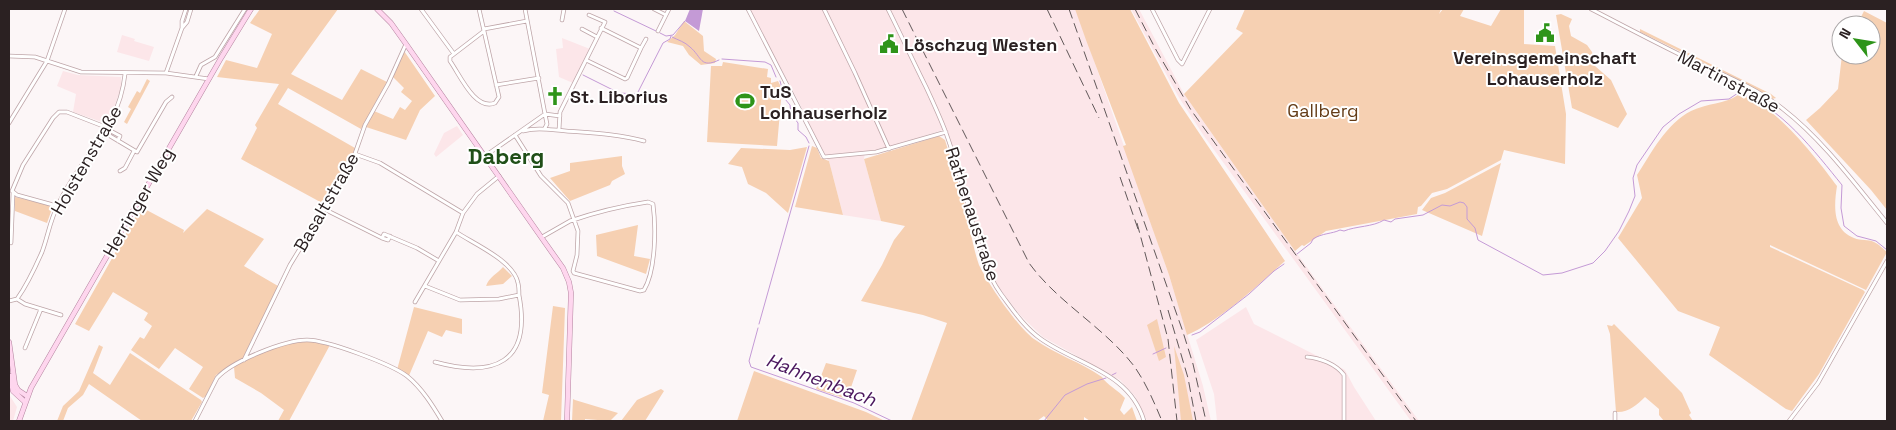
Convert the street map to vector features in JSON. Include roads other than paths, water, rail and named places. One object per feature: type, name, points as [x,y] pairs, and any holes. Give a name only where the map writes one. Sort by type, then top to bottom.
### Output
[{"type":"main road","name":"Herringer Weg","points":[[19,421],[27,396],[251,9]]},
{"type":"main road","points":[[377,9],[391,23],[563,268],[570,287],[567,421]]},
{"type":"main road","points":[[9,342],[15,385],[18,390],[27,396]]},
{"type":"main road","points":[[9,362],[14,391],[25,402]]},
{"type":"street","points":[[9,123],[47,61],[64,9]]},
{"type":"street","points":[[166,73],[182,28],[186,9]]},
{"type":"street","points":[[182,28],[187,22],[191,9]]},
{"type":"street","points":[[196,76],[201,65],[215,57],[245,9]]},
{"type":"street","points":[[421,9],[454,54]]},
{"type":"street","points":[[479,9],[484,30],[496,85],[498,97],[495,103],[488,105],[481,103],[472,95],[450,60],[450,57],[484,30],[527,21]]},
{"type":"street","points":[[525,9],[547,124],[545,128]]},
{"type":"street","points":[[562,20],[564,9]]},
{"type":"street","points":[[654,9],[666,15]]},
{"type":"street","points":[[658,31],[669,9]]},
{"type":"street","points":[[748,9],[825,158],[865,154],[889,149],[946,132]]},
{"type":"street","points":[[824,9],[889,149]]},
{"type":"street","name":"Rathenaustraße","points":[[888,9],[938,111],[946,132],[981,253],[989,274],[999,291],[1024,324],[1038,338],[1094,367],[1122,385],[1133,398],[1144,421]]},
{"type":"street","points":[[1152,9],[1181,64],[1184,63],[1210,9]]},
{"type":"street","name":"Martinstraße","points":[[1591,9],[1666,48],[1735,80],[1777,104],[1800,123],[1820,144],[1887,223]]},
{"type":"street","points":[[559,130],[560,116],[604,22],[589,15]]},
{"type":"street","points":[[602,28],[642,48]]},
{"type":"street","points":[[582,29],[597,37]]},
{"type":"street","points":[[586,60],[627,78],[646,39]]},
{"type":"street","name":"Basaltstraße","points":[[244,360],[290,265],[351,165],[365,125],[388,84],[406,44]]},
{"type":"street","points":[[9,56],[35,57],[81,72],[166,73],[209,79]]},
{"type":"street","name":"Holstenstraße","points":[[17,299],[42,252],[57,206],[73,177],[108,128],[119,105],[124,88],[125,74]]},
{"type":"street","points":[[496,85],[538,78]]},
{"type":"street","points":[[120,171],[125,168],[134,151],[137,152],[166,102],[172,97]]},
{"type":"street","points":[[11,243],[14,184],[23,165],[53,118],[59,112],[68,112],[108,128],[120,136],[118,141]]},
{"type":"street","points":[[486,156],[545,114],[560,116]]},
{"type":"street","points":[[523,131],[545,128],[618,134],[644,141]]},
{"type":"street","points":[[105,133],[134,151]]},
{"type":"street","points":[[515,135],[541,176],[568,204],[574,220],[578,231],[577,255],[573,270],[576,274],[640,291],[645,289],[652,264],[655,233],[654,207],[651,202],[605,210],[574,220],[542,237]]},
{"type":"street","points":[[355,154],[380,164],[463,213]]},
{"type":"street","points":[[415,302],[456,232],[463,213],[478,194],[498,176]]},
{"type":"street","points":[[13,193],[57,206]]},
{"type":"street","points":[[324,209],[382,238],[384,234],[417,248],[439,261]]},
{"type":"street","points":[[435,362],[471,368],[492,366],[507,359],[517,347],[522,331],[518,283],[514,275],[505,263],[456,232]]},
{"type":"street","points":[[1789,421],[1823,374],[1887,261]]},
{"type":"street","points":[[425,286],[460,300],[499,299],[519,295]]},
{"type":"street","points":[[9,301],[17,299],[25,304],[61,315]]},
{"type":"street","points":[[25,348],[41,309]]},
{"type":"street","points":[[195,421],[222,372],[274,347],[310,340],[336,346],[404,374],[418,387],[442,421]]},
{"type":"street","points":[[1307,357],[1316,358],[1330,364],[1344,375],[1344,421]]},
{"type":"street","points":[[1615,413],[1615,421]]},
{"type":"waterway","points":[[614,11],[656,31]]},
{"type":"waterway","points":[[660,33],[666,36],[673,35],[685,21]]},
{"type":"waterway","points":[[583,75],[619,93],[637,94],[663,43],[670,39],[671,36]]},
{"type":"waterway","name":"Hahnenbach","points":[[672,37],[688,45],[702,61],[708,63],[719,60]]},
{"type":"waterway","name":"Hahnenbach","points":[[722,59],[765,62],[771,65],[776,77]]},
{"type":"waterway","name":"Hahnenbach","points":[[780,81],[785,99],[790,105],[791,114],[798,123],[798,130],[806,137],[809,143]]},
{"type":"waterway","points":[[1297,254],[1311,243],[1313,239],[1320,236],[1384,220],[1391,222],[1395,219],[1423,215],[1442,205],[1450,206],[1460,202],[1464,203],[1467,207],[1467,219],[1475,228],[1478,240],[1543,275],[1562,273],[1593,263],[1605,251],[1619,231],[1635,196],[1633,178],[1637,165],[1663,127],[1679,114],[1701,101],[1729,99],[1738,93],[1768,108],[1796,131],[1842,185],[1841,208],[1844,226],[1857,236],[1876,241],[1887,250]]},
{"type":"waterway","name":"Hahnenbach","points":[[759,324],[809,146]]},
{"type":"waterway","points":[[1192,335],[1200,332],[1284,264]]},
{"type":"waterway","name":"Hahnenbach","points":[[758,328],[749,361],[751,367],[854,403],[892,421]]},
{"type":"waterway","points":[[1153,354],[1166,348]]},
{"type":"waterway","points":[[1112,375],[1116,373]]},
{"type":"waterway","points":[[1044,421],[1065,395],[1087,384],[1106,378]]},
{"type":"railway","points":[[902,9],[1029,263],[1053,290],[1109,339],[1134,366],[1146,386],[1162,421]]},
{"type":"railway","points":[[1047,9],[1099,118]]},
{"type":"railway","points":[[1069,9],[1183,332],[1193,364],[1206,421]]},
{"type":"railway","points":[[1135,9],[1191,110],[1416,421]]},
{"type":"railway","points":[[1120,177],[1138,229]]},
{"type":"railway","points":[[1137,223],[1168,339],[1177,421]]},
{"type":"railway","points":[[1168,310],[1188,378],[1196,421]]},
{"type":"place","name":"Vereinsgemeinschaft Lohauserholz","points":[[1545,33]]},
{"type":"place","name":"Löschzug Westen","points":[[889,44]]},
{"type":"place","name":"St. Liborius","points":[[555,96]]},
{"type":"place","name":"TuS Lohhauserholz","points":[[745,101]]},
{"type":"district","name":"Daberg","points":[[506,156]]},
{"type":"park label","name":"Gallberg","points":[[1323,110]]}]
